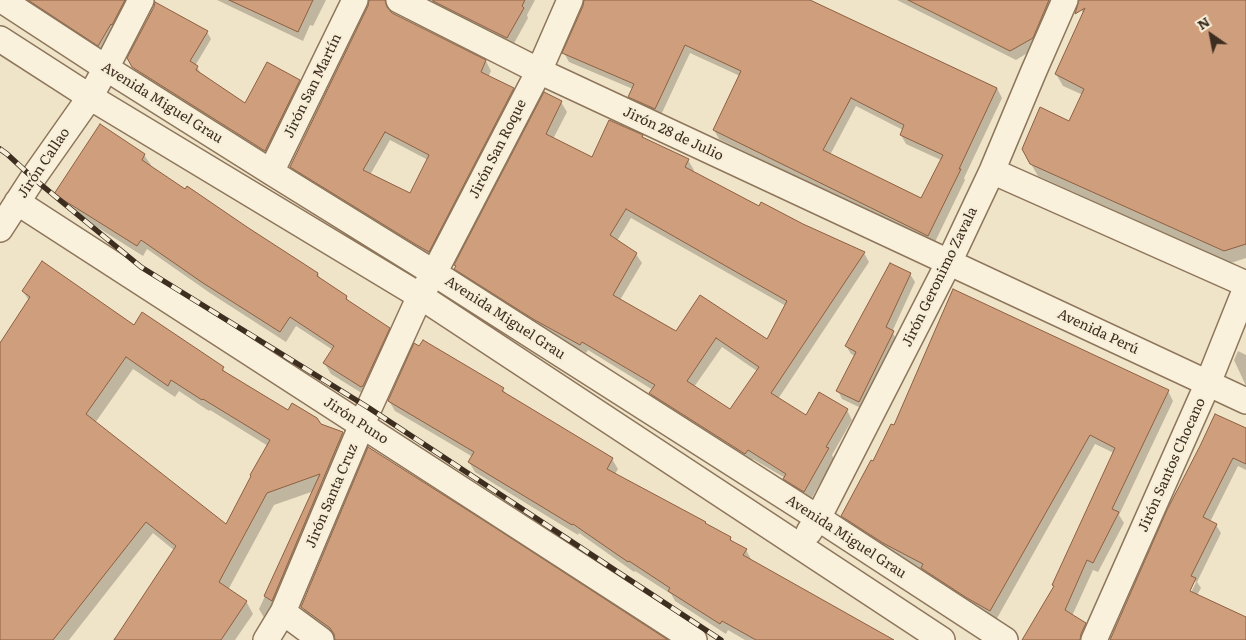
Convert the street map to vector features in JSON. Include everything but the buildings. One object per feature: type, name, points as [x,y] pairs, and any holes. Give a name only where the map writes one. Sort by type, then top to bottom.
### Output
[{"type":"street","name":"Avenida Miguel Grau","points":[[2,0],[106,68],[434,273],[818,518],[1005,640]]},
{"type":"street","name":"Jirón Callao","points":[[0,229],[90,97],[140,0]]},
{"type":"street","name":"Jirón San Martín","points":[[271,172],[354,0]]},
{"type":"street","name":"Jirón 28 de Julio","points":[[399,0],[538,71],[949,262]]},
{"type":"street","name":"Jirón San Roque","points":[[420,296],[434,273],[538,71],[570,0]]},
{"type":"street","name":"Jirón Geronimo Zavala","points":[[800,547],[818,518],[949,262],[992,171],[1065,0]]},
{"type":"street","name":"Avenida Miguel Grau","points":[[0,39],[90,97],[420,296],[942,640]]},
{"type":"street","points":[[992,171],[1246,284]]},
{"type":"street","name":"Jirón Puno","points":[[18,202],[694,640]]},
{"type":"street","name":"Avenida Perú","points":[[949,262],[1246,401]]},
{"type":"street","name":"Jirón Santos Chocano","points":[[1094,640],[1208,383],[1246,288]]},
{"type":"street","name":"Jirón Santa Cruz","points":[[266,640],[283,612],[362,425],[420,296]]},
{"type":"street","points":[[283,612],[321,640]]},
{"type":"railway","points":[[0,149],[141,267],[369,408],[721,640]]}]
